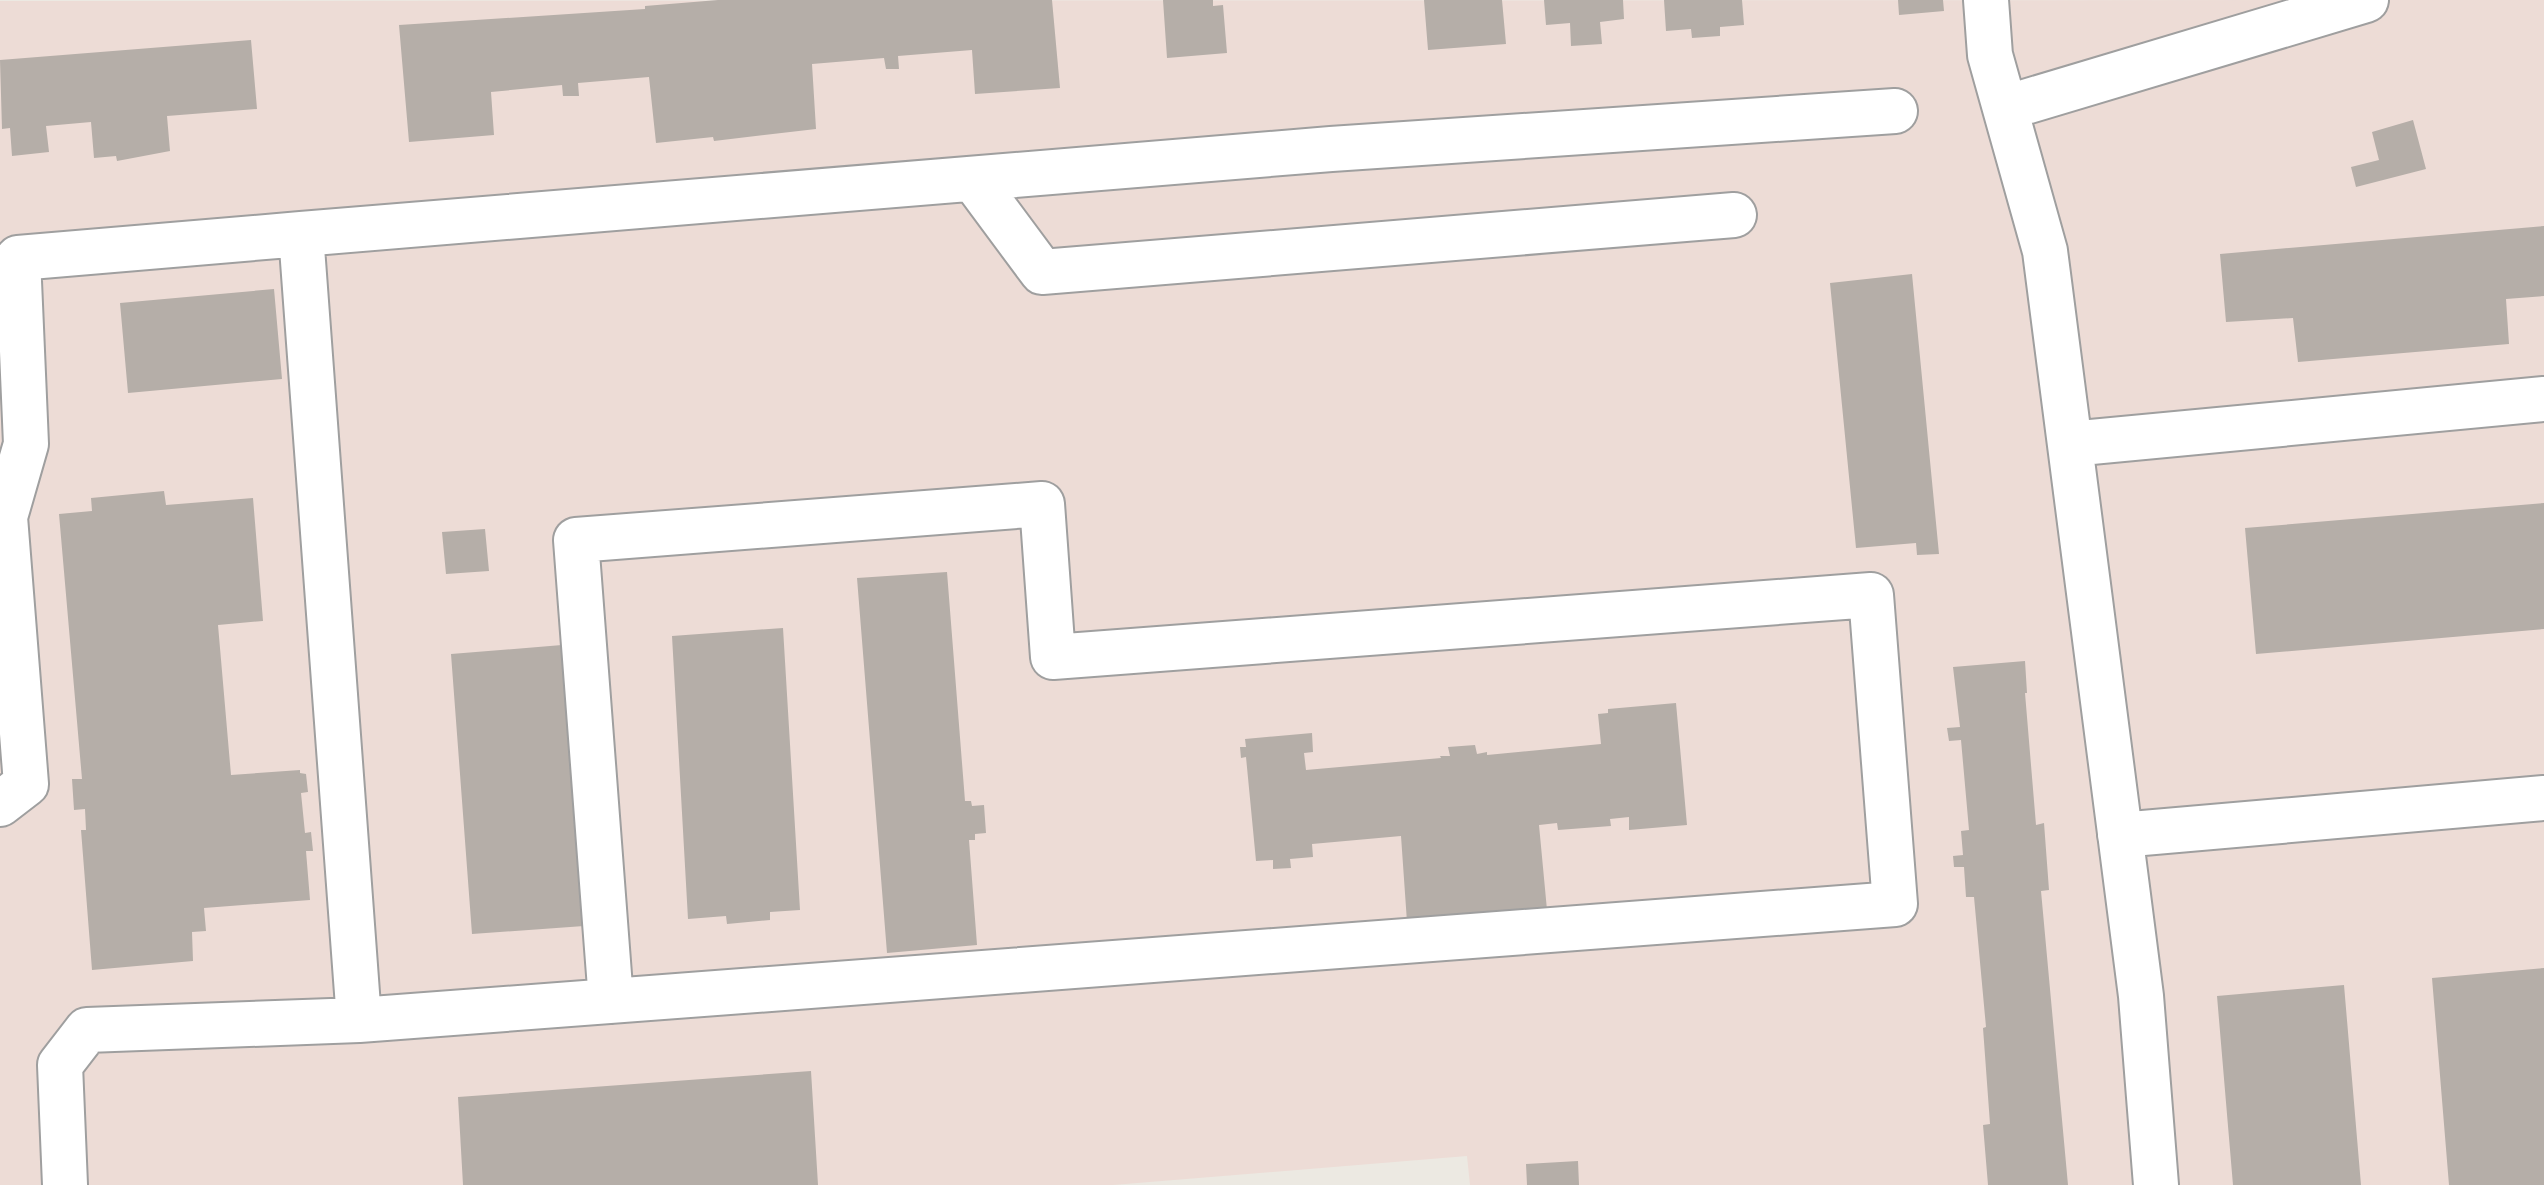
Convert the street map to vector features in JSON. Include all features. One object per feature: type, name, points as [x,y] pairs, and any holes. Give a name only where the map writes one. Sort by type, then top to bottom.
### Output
[{"type":"lane","points":[[1986,0],[1990,55],[2045,251],[2141,996],[2156,1185]]},
{"type":"lane","points":[[2005,108],[2366,0]]},
{"type":"lane","points":[[0,804],[26,784],[5,517],[26,444],[9,258],[1331,149],[1895,111]]},
{"type":"lane","points":[[973,179],[1042,272],[1734,215]]},
{"type":"lane","points":[[301,234],[359,1020]]},
{"type":"lane","points":[[2070,444],[2544,399]]},
{"type":"lane","points":[[65,1185],[60,1065],[87,1030],[359,1020],[611,1001],[1895,904],[1871,595],[1053,657],[1042,504],[576,540],[611,1001]]},
{"type":"lane","points":[[2120,835],[2544,798]]},
{"type":"shaded area","points":[[2544,0],[2544,1185],[1470,1185],[1467,1156],[1113,1185],[0,1185],[0,1]]},
{"type":"building","points":[[718,0],[1052,0],[1060,88],[975,94],[972,50],[898,56],[899,69],[886,69],[884,58],[812,64],[816,129],[714,141],[713,137],[656,143],[649,77],[578,83],[579,96],[563,96],[562,85],[491,92],[494,135],[409,142],[399,25],[645,9],[645,6]]},
{"type":"building","points":[[1163,0],[1213,0],[1213,6],[1223,5],[1227,53],[1167,58]]},
{"type":"building","points":[[1424,0],[1502,0],[1506,44],[1428,50]]},
{"type":"building","points":[[1544,0],[1623,0],[1624,19],[1600,22],[1602,44],[1571,46],[1570,23],[1546,25]]},
{"type":"building","points":[[1664,0],[1742,0],[1744,25],[1720,27],[1720,36],[1692,38],[1691,29],[1666,31]]},
{"type":"building","points":[[1898,0],[1943,0],[1944,11],[1899,15]]},
{"type":"building","points":[[251,40],[257,109],[167,116],[170,151],[117,161],[116,156],[94,158],[91,122],[46,126],[49,152],[12,156],[10,128],[2,129],[0,60]]},
{"type":"building","points":[[2413,120],[2426,169],[2356,187],[2351,167],[2379,160],[2372,132]]},
{"type":"building","points":[[2544,226],[2544,296],[2506,299],[2509,344],[2298,362],[2293,318],[2226,322],[2220,254]]},
{"type":"building","points":[[1912,274],[1939,554],[1917,555],[1916,543],[1856,548],[1830,283]]},
{"type":"building","points":[[274,289],[282,379],[128,393],[120,303]]},
{"type":"building","points":[[164,491],[166,505],[253,498],[263,621],[218,625],[231,775],[300,770],[300,773],[306,774],[308,792],[301,793],[305,833],[311,832],[313,851],[306,851],[310,900],[204,908],[206,931],[192,932],[193,961],[92,970],[81,830],[86,830],[85,809],[74,810],[72,779],[82,779],[59,514],[92,511],[91,498]]},
{"type":"building","points":[[2544,503],[2544,629],[2256,654],[2245,528]]},
{"type":"building","points":[[485,529],[489,571],[446,574],[442,532]]},
{"type":"building","points":[[947,572],[965,801],[971,801],[972,806],[984,805],[986,833],[975,834],[975,840],[969,840],[977,945],[887,953],[857,578]]},
{"type":"building","points":[[783,628],[800,910],[770,912],[770,920],[727,924],[726,916],[688,919],[672,636]]},
{"type":"building","points":[[562,645],[584,926],[472,934],[451,654]]},
{"type":"building","points":[[2025,661],[2036,825],[2044,823],[2049,890],[2041,891],[2068,1185],[1988,1185],[1983,1125],[1990,1124],[1983,1028],[1986,1027],[1974,897],[1966,897],[1964,867],[1954,867],[1953,856],[1963,855],[1961,831],[1969,830],[1961,740],[1949,741],[1947,728],[1960,727],[1953,667]]},
{"type":"building","points":[[1676,703],[1687,825],[1629,830],[1629,817],[1610,819],[1611,826],[1558,830],[1557,823],[1539,825],[1547,910],[1407,922],[1401,836],[1312,844],[1313,857],[1290,859],[1291,868],[1273,869],[1273,860],[1256,861],[1246,757],[1241,758],[1240,747],[1246,747],[1245,739],[1312,733],[1313,752],[1304,753],[1306,770],[1441,758],[1450,756],[1448,747],[1475,745],[1477,754],[1487,752],[1487,755],[1601,744],[1598,714],[1608,713],[1608,709]]},
{"type":"building","points":[[2544,968],[2544,1185],[2449,1185],[2432,978]]},
{"type":"building","points":[[2344,985],[2361,1185],[2233,1185],[2217,996]]},
{"type":"building","points":[[811,1071],[818,1185],[463,1185],[458,1097]]},
{"type":"building","points":[[1578,1161],[1579,1185],[1527,1185],[1526,1164]]}]
